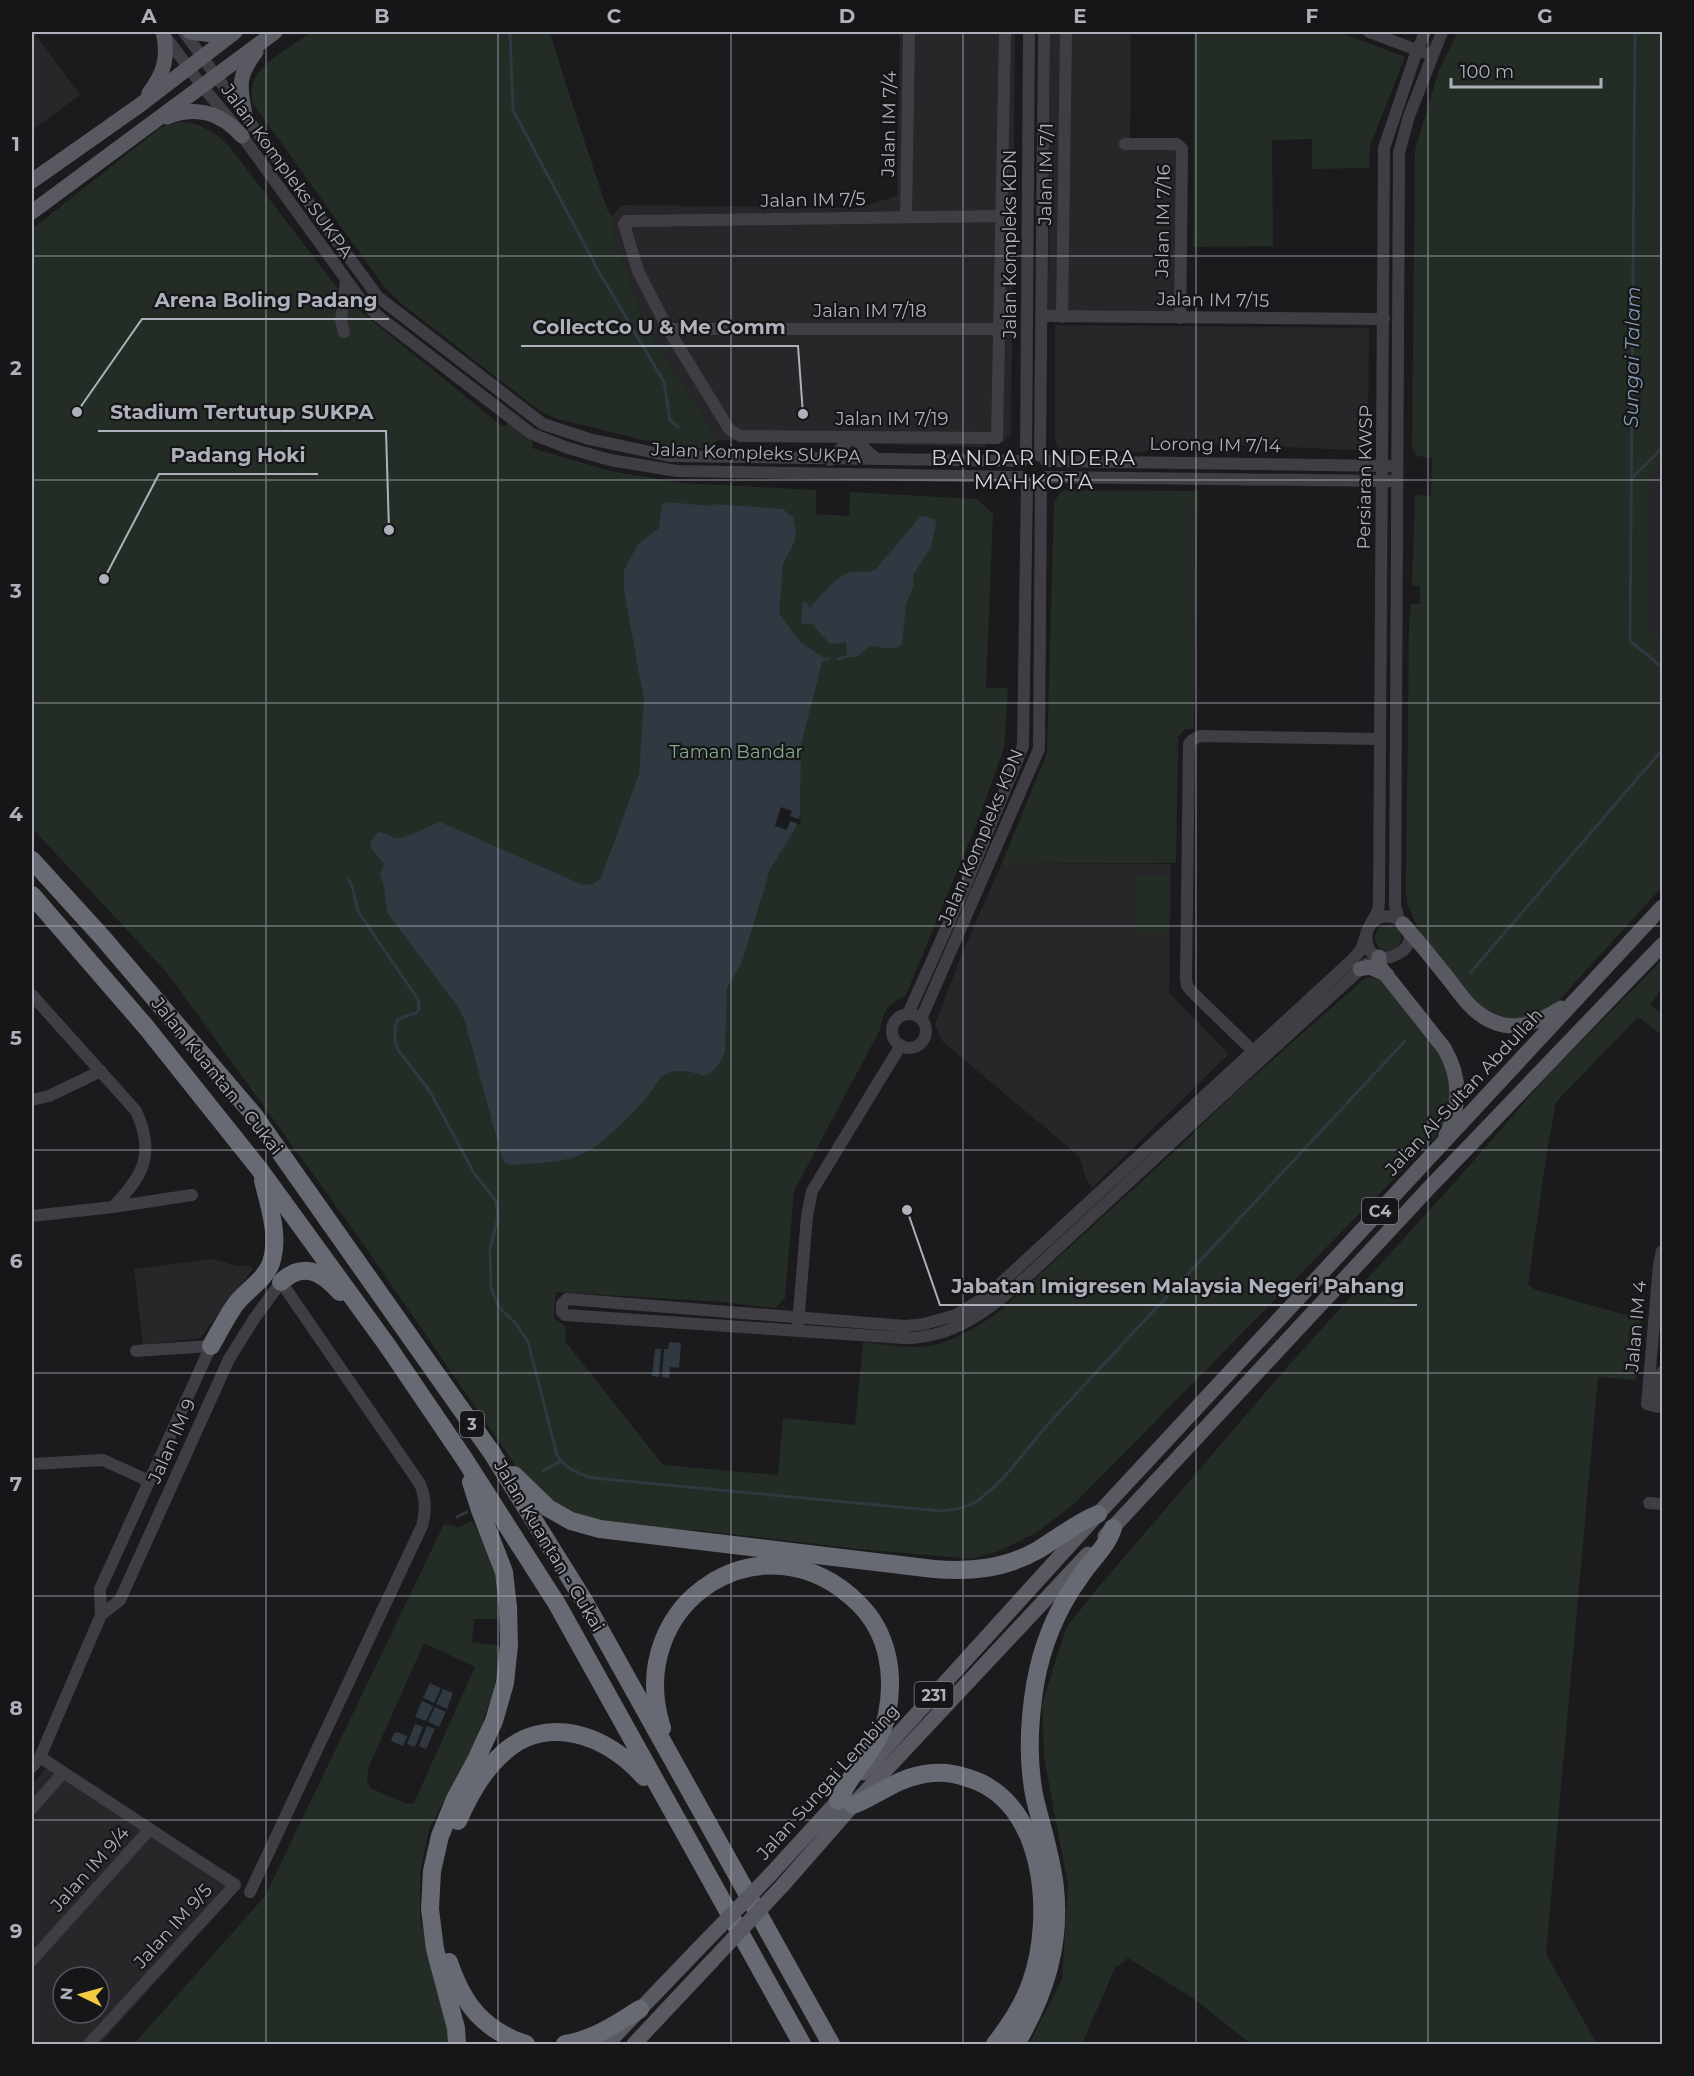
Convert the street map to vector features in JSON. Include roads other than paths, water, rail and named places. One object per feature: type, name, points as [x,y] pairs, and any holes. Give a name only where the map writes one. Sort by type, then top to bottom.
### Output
[{"type":"highway","name":"Jalan Kuantan - Cukai","points":[[32,860],[253,1114],[492,1453],[583,1599],[831,2044]]},
{"type":"highway","name":"Jalan Kuantan - Cukai","points":[[32,896],[139,1018],[260,1170],[387,1345],[465,1460],[556,1604],[802,2044]]},
{"type":"highway","points":[[211,1346],[236,1304],[267,1271],[271,1262],[274,1229],[260,1170]]},
{"type":"highway","points":[[281,1282],[296,1271],[304,1270],[320,1275],[337,1289],[387,1345]]},
{"type":"highway","points":[[492,1453],[548,1508],[571,1521],[600,1529],[934,1569],[964,1571],[994,1567],[1017,1560],[1098,1514]]},
{"type":"highway","points":[[457,2044],[456,2028],[435,1948],[430,1909],[432,1871],[440,1836],[454,1799],[494,1721],[505,1683],[509,1645],[504,1572],[480,1510],[465,1460]]},
{"type":"highway","points":[[1016,2044],[1045,1984],[1054,1955],[1057,1924],[1055,1887],[1032,1777],[1030,1723],[1035,1685],[1046,1638],[1053,1620],[1080,1576],[1109,1538],[1113,1528]]},
{"type":"highway","points":[[672,1759],[658,1714],[654,1689],[655,1668],[668,1628],[695,1594],[713,1581],[746,1569],[765,1566],[787,1566],[816,1573],[845,1590],[865,1610],[879,1631],[888,1657],[891,1690],[886,1717],[874,1745],[845,1786],[846,1803],[912,1776],[934,1773],[958,1774],[983,1782],[1000,1793],[1015,1809],[1028,1830],[1037,1863],[1042,1902],[1037,1962],[1021,2007],[994,2044]]},
{"type":"highway","points":[[526,2044],[508,2038],[489,2026],[472,2010],[461,1994],[444,1947],[440,1919],[445,1854],[464,1806],[488,1769],[501,1754],[518,1742],[534,1735],[551,1732],[579,1734],[618,1752],[633,1764],[666,1803]]},
{"type":"highway","points":[[565,2044],[577,2043],[600,2033],[640,2009]]},
{"type":"highway","points":[[813,2011],[842,2044]]},
{"type":"main road","points":[[140,105],[156,83],[165,64],[163,32]]},
{"type":"main road","points":[[190,32],[212,35],[221,32]]},
{"type":"main road","points":[[32,181],[140,105],[235,32]]},
{"type":"main road","points":[[32,212],[275,32]]},
{"type":"main road","points":[[245,114],[240,86],[243,72],[275,32]]},
{"type":"main road","points":[[150,126],[175,114],[198,112],[225,120],[242,136]]},
{"type":"main road","name":"Jalan Al-Sultan Abdullah","points":[[1098,1514],[1662,907]]},
{"type":"main road","points":[[1401,922],[1475,1011],[1493,1022],[1509,1026],[1526,1025],[1542,1020],[1578,998]]},
{"type":"main road","name":"C4","points":[[1113,1528],[1412,1206],[1662,946]]},
{"type":"main road","points":[[1378,956],[1378,965],[1444,1048],[1453,1063],[1458,1084],[1457,1107],[1437,1150]]},
{"type":"main road","points":[[1360,969],[1370,967],[1387,975]]},
{"type":"main road","name":"Jalan Sungai Lembing","points":[[634,2044],[783,1885],[846,1803],[1098,1514]]},
{"type":"main road","name":"Jalan Sungai Lembing","points":[[607,2044],[770,1875],[846,1803],[1113,1528]]},
{"type":"street","name":"Jalan Kompleks SUKPA","points":[[163,32],[242,136],[356,294],[371,311],[539,438],[610,460],[677,471],[1024,480]]},
{"type":"street","name":"Jalan Kompleks SUKPA","points":[[184,32],[378,297],[536,420],[589,439],[664,456],[830,460],[1024,459]]},
{"type":"street","name":"Jalan IM 7/4","points":[[906,217],[909,32]]},
{"type":"street","points":[[1001,216],[1005,32]]},
{"type":"street","name":"Jalan Kompleks KDN","points":[[1024,459],[1029,32]]},
{"type":"street","name":"Jalan Kompleks KDN","points":[[1043,459],[1044,32]]},
{"type":"street","name":"Jalan IM 7/1","points":[[1062,316],[1065,32]]},
{"type":"street","points":[[1369,32],[1431,56]]},
{"type":"street","name":"Persiaran KWSP","points":[[1246,1065],[1253,1050],[1352,960],[1361,949],[1378,911],[1385,142],[1425,32]]},
{"type":"street","name":"Persiaran KWSP","points":[[1378,956],[1396,957],[1406,947],[1408,934],[1395,906],[1400,144],[1431,56],[1442,32]]},
{"type":"street","name":"Jalan IM 7/16","points":[[1125,144],[1177,144],[1182,149],[1180,318]]},
{"type":"street","name":"Jalan IM 7/5","points":[[626,221],[1001,216]]},
{"type":"street","name":"Jalan IM 7/19","points":[[626,221],[624,225],[638,271],[668,329],[729,429],[740,436],[997,438],[1001,216]]},
{"type":"street","points":[[344,332],[340,320],[346,280]]},
{"type":"street","name":"Jalan IM 7/15","points":[[1042,316],[1384,319]]},
{"type":"street","name":"Jalan IM 7/18","points":[[668,329],[1000,329]]},
{"type":"street","points":[[1384,335],[1400,335]]},
{"type":"street","points":[[830,460],[852,437],[876,459]]},
{"type":"street","points":[[1035,455],[1043,459],[1048,470],[1044,479],[1034,484],[1024,480],[1019,469],[1024,459],[1035,455]]},
{"type":"street","name":"Lorong IM 7/14","points":[[1043,459],[1398,466]]},
{"type":"street","name":"Jalan Kompleks KDN","points":[[921,1019],[1039,749],[1044,479]]},
{"type":"street","name":"Lorong IM 7/14","points":[[1044,479],[1398,481]]},
{"type":"street","name":"Jalan Kompleks KDN","points":[[908,1014],[964,889],[1023,746],[1024,480]]},
{"type":"street","points":[[1380,723],[1396,723]]},
{"type":"street","points":[[1253,1050],[1198,999],[1188,986],[1186,978],[1189,744],[1200,736],[1380,739]]},
{"type":"street","points":[[1023,746],[1039,749]]},
{"type":"street","points":[[1246,1065],[1094,1215],[1000,1301],[983,1314],[962,1325],[935,1334],[911,1338],[565,1315],[561,1310],[562,1304],[567,1299],[906,1326],[924,1324],[956,1315],[988,1295],[1085,1205],[1246,1065],[1378,956],[1367,944],[1368,929],[1376,919],[1385,916],[1401,922]]},
{"type":"street","points":[[32,995],[136,1112],[142,1125],[146,1140],[141,1171],[133,1186],[113,1207]]},
{"type":"street","points":[[908,1014],[921,1019],[926,1027],[923,1041],[915,1047],[901,1046],[894,1039],[893,1025],[899,1017],[908,1014]]},
{"type":"street","points":[[798,1331],[807,1216],[812,1191],[901,1046]]},
{"type":"street","points":[[32,1100],[49,1096],[101,1071]]},
{"type":"street","points":[[32,1216],[192,1195]]},
{"type":"street","points":[[1085,1205],[1094,1215]]},
{"type":"street","name":"Jalan IM 4","points":[[1662,1251],[1659,1265],[1652,1405],[1662,1372]]},
{"type":"street","points":[[250,1892],[422,1526],[424,1516],[424,1495],[420,1484],[281,1282]]},
{"type":"street","name":"Jalan IM 9","points":[[101,1615],[120,1600],[228,1359],[281,1282]]},
{"type":"street","points":[[136,1352],[211,1346]]},
{"type":"street","name":"Jalan IM 9","points":[[36,1762],[101,1615],[100,1589],[211,1346]]},
{"type":"street","points":[[32,1464],[103,1460],[149,1481]]},
{"type":"street","points":[[1649,1503],[1662,1504]]},
{"type":"street","points":[[115,1556],[130,1559],[135,1566]]},
{"type":"street","points":[[107,1573],[113,1582],[122,1584],[128,1581]]},
{"type":"street","points":[[36,1762],[63,1773],[150,1829]]},
{"type":"street","points":[[32,1808],[63,1773]]},
{"type":"street","name":"Jalan IM 9/5","points":[[89,2044],[235,1885],[150,1829]]},
{"type":"street","name":"Jalan IM 9/4","points":[[32,1960],[150,1829]]},
{"type":"waterway","points":[[510,32],[513,110],[598,270],[664,382],[670,420],[678,427]]},
{"type":"waterway","name":"Sungai Talam","points":[[1635,32],[1630,641],[1662,667]]},
{"type":"waterway","points":[[1632,478],[1662,448]]},
{"type":"waterway","points":[[838,659],[848,656]]},
{"type":"waterway","points":[[823,659],[829,659]]},
{"type":"waterway","points":[[1470,973],[1662,750]]},
{"type":"waterway","points":[[348,878],[359,913],[418,999],[419,1009],[416,1013],[398,1019],[395,1027],[395,1042],[398,1050],[429,1090],[474,1173],[496,1201],[498,1217],[490,1249],[491,1288],[499,1307],[517,1325],[528,1342],[557,1455],[573,1470],[594,1478],[941,1511],[972,1504],[1003,1478],[1049,1423],[1405,1041]]},
{"type":"waterway","points":[[543,1471],[561,1461]]},
{"type":"waterway","points":[[457,1517],[467,1512]]},
{"type":"place","name":"Arena Boling Padang","points":[[77,412]]},
{"type":"place","name":"CollectCo U & Me Comm","points":[[803,414]]},
{"type":"place","name":"Stadium Tertutup SUKPA","points":[[389,530]]},
{"type":"place","name":"Padang Hoki","points":[[104,579]]},
{"type":"place","name":"Jabatan Imigresen Malaysia Negeri Pahang","points":[[907,1210]]},
{"type":"district","name":"BANDAR INDERA MAHKOTA","points":[[1034,470]]},
{"type":"park label","name":"Taman Bandar","points":[[736,752]]}]
